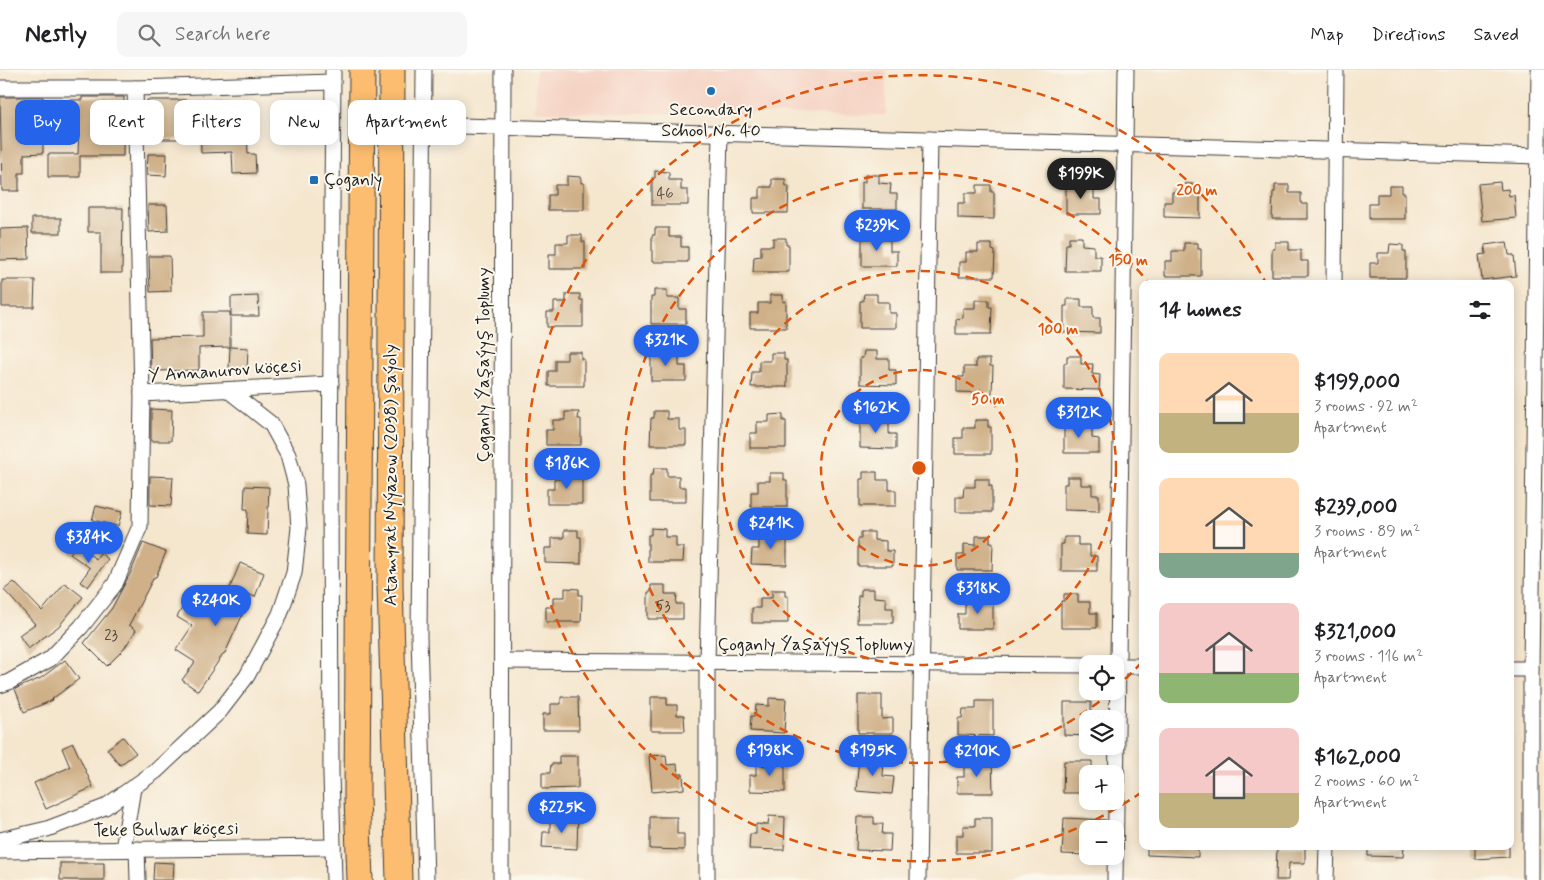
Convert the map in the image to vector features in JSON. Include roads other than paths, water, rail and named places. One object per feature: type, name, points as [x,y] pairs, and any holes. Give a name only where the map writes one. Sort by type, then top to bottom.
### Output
[{"type":"main road","name":"Atamyrat Nyýazow (2038) şaýoly","points":[[360,880],[356,788],[362,70]]},
{"type":"main road","name":"Atamyrat Nyýazow (2038) şaýoly","points":[[392,70],[390,586],[399,880]]},
{"type":"street","points":[[424,70],[424,100]]},
{"type":"street","name":"Çoganly Ýaşaýyş Toplumy","points":[[501,880],[503,70]]},
{"type":"street","points":[[1116,655],[1126,70]]},
{"type":"street","points":[[1334,280],[1336,70]]},
{"type":"street","points":[[1531,880],[1531,669],[1539,70]]},
{"type":"street","points":[[0,88],[135,88],[333,76],[331,774],[334,880]]},
{"type":"street","points":[[135,88],[142,394]]},
{"type":"street","points":[[466,127],[1538,156]]},
{"type":"street","name":"Çoganly Ýaşaýyş Toplumy","points":[[707,880],[707,663],[720,134]]},
{"type":"street","name":"Çoganly Ýaşaýyş Toplumy","points":[[918,880],[930,139]]},
{"type":"street","points":[[424,145],[419,636],[426,880]]},
{"type":"street","name":"Y Annanurov köçesi","points":[[0,685],[50,659],[81,628],[115,584],[140,526],[142,394],[331,384]]},
{"type":"street","points":[[0,840],[47,829],[105,807],[156,771],[220,711],[247,676],[280,614],[294,573],[299,528],[296,485],[288,455],[271,424],[228,390]]},
{"type":"street","name":"Çoganly Ýaşaýyş Toplumy","points":[[502,661],[1079,666]]},
{"type":"street","points":[[1124,666],[1139,666]]},
{"type":"street","points":[[1514,669],[1531,669]]},
{"type":"street","points":[[1115,880],[1116,700]]},
{"type":"street","points":[[133,788],[130,849],[138,880]]},
{"type":"street","name":"Teke Bulwar köçesi","points":[[0,851],[333,847]]},
{"type":"street","points":[[1326,880],[1327,850]]},
{"type":"place","name":"Secondary School No. 40","points":[[711,91]]},
{"type":"place","name":"Çoganly","points":[[314,180]]}]
